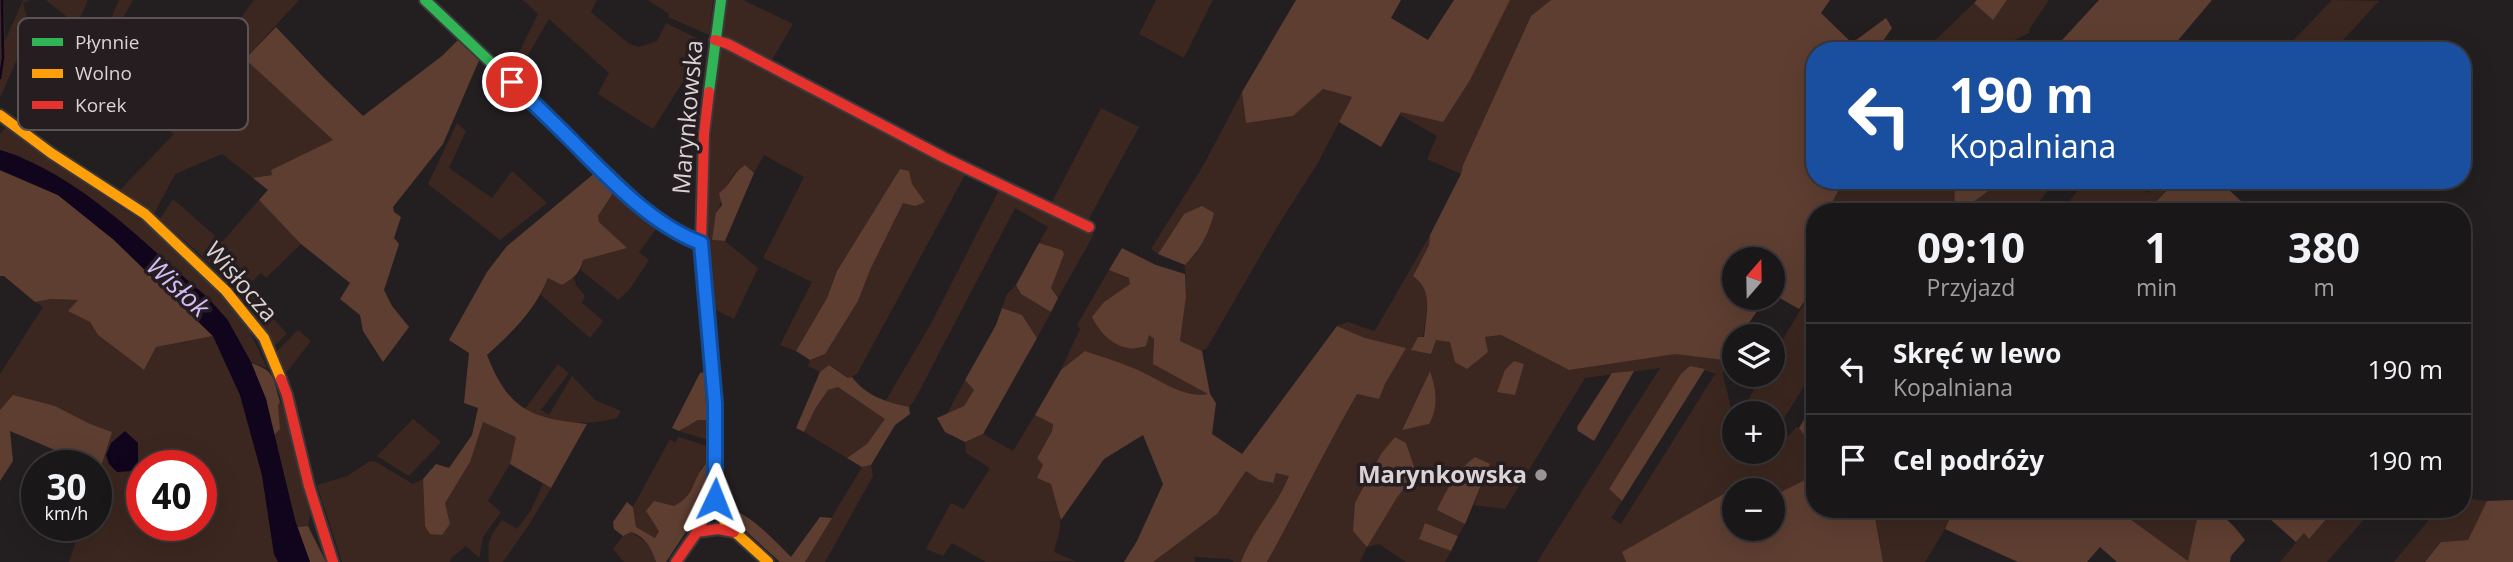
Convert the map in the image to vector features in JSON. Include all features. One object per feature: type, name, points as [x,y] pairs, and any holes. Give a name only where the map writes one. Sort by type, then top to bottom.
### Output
[{"type":"street","points":[[425,0],[645,209],[684,237],[701,243]]},
{"type":"street","name":"Marynkowska","points":[[677,562],[715,499],[715,403],[701,243],[704,134],[721,0]]},
{"type":"street","points":[[715,40],[728,44],[945,158],[1089,227]]},
{"type":"street","name":"Wisłocza","points":[[0,115],[18,128]]},
{"type":"street","name":"Wisłocza","points":[[20,130],[145,214],[226,291],[264,338],[287,396],[312,497],[333,562]]},
{"type":"street","points":[[715,499],[719,513],[734,532],[768,562]]},
{"type":"street","points":[[697,532],[718,529],[734,532]]},
{"type":"shaded area","points":[[0,0],[3,0],[4,5],[5,41],[23,0],[31,0],[23,3],[27,18],[18,18],[18,57],[0,98]]},
{"type":"shaded area","points":[[46,0],[88,0],[80,18],[68,18]]},
{"type":"shaded area","points":[[119,0],[133,0],[123,18],[111,18]]},
{"type":"shaded area","points":[[254,0],[299,0],[248,56],[248,18],[241,18]]},
{"type":"shaded area","points":[[523,0],[597,0],[591,12],[629,44],[639,47],[657,41],[666,23],[698,39],[703,50],[653,129],[598,94],[609,73],[549,19],[525,60],[517,57],[538,14]]},
{"type":"shaded area","points":[[648,0],[713,0],[709,35],[668,17],[669,14]]},
{"type":"shaded area","points":[[726,0],[743,0],[793,24],[773,58],[767,62],[722,37]]},
{"type":"shaded area","points":[[1156,0],[1213,0],[1184,58],[1139,34]]},
{"type":"shaded area","points":[[1296,0],[1401,0],[1391,18],[1428,40],[1454,0],[1510,0],[1470,80],[1443,122],[1401,112],[1381,147],[1339,122],[1352,97],[1323,89],[1293,116],[1246,123],[1242,92]]},
{"type":"shaded area","points":[[1510,0],[1551,0],[1531,16],[1461,174],[1427,159],[1437,136],[1400,115],[1401,111],[1470,80]]},
{"type":"shaded area","points":[[1551,0],[1830,0],[1821,13],[1851,42],[1806,42],[1806,189],[1839,189],[1833,201],[1835,203],[1806,203],[1806,299],[1799,309],[1785,301],[1785,247],[1722,247],[1722,310],[1758,310],[1748,324],[1722,324],[1722,360],[1675,354],[1569,370],[1501,335],[1485,337],[1488,352],[1467,369],[1455,362],[1450,342],[1436,340],[1431,354],[1411,350],[1418,337],[1424,337],[1427,312],[1424,288],[1413,276],[1531,16]]},
{"type":"shaded area","points":[[1977,0],[2007,0],[1993,20],[1974,3]]},
{"type":"shaded area","points":[[2007,0],[2049,0],[2029,33],[2010,42],[1933,42],[1974,3],[1993,19]]},
{"type":"shaded area","points":[[2099,0],[2212,0],[2177,42],[2060,42]]},
{"type":"shaded area","points":[[2332,0],[2379,1],[2341,42],[2292,42]]},
{"type":"shaded area","points":[[1886,18],[1892,28],[1882,42],[1853,42]]},
{"type":"shaded area","points":[[276,27],[363,116],[442,56],[460,38],[480,58],[443,144],[393,207],[394,212],[401,217],[394,238],[399,244],[384,290],[392,306],[409,327],[383,362],[363,331],[360,315],[340,299],[350,283],[301,244],[259,200],[268,190],[253,178],[272,175],[271,170],[333,140],[248,62],[248,56]]},
{"type":"shaded area","points":[[723,48],[966,173],[857,374],[849,378],[830,365],[820,372],[808,366],[810,360],[825,354],[858,301],[903,203],[925,202],[900,169],[837,271],[827,298],[796,351],[780,345],[812,282],[763,258],[804,177],[764,155],[754,173],[745,165],[730,179],[722,198],[712,240],[725,241],[758,268],[734,319],[711,308],[706,194],[719,53]]},
{"type":"shaded area","points":[[248,62],[333,140],[271,170],[272,175],[253,178],[222,154],[175,174],[154,214],[120,190],[174,134],[168,130],[248,130]]},
{"type":"shaded area","points":[[1322,89],[1352,97],[1319,161],[1277,227],[1207,348],[1202,351],[1180,341],[1186,297],[1185,265],[1197,253],[1184,214],[1158,254],[1151,249],[1203,166],[1242,92],[1246,123],[1293,116]]},
{"type":"shaded area","points":[[1101,108],[1139,127],[1088,220],[1051,204]]},
{"type":"shaded area","points":[[457,123],[466,131],[449,168],[492,198],[512,171],[547,203],[500,240],[428,184]]},
{"type":"shaded area","points":[[6,127],[41,154],[148,225],[192,265],[249,330],[267,368],[251,362],[227,319],[207,297],[115,219],[20,156],[0,150],[0,134]]},
{"type":"shaded area","points":[[745,165],[754,173],[725,241],[712,240],[716,213],[722,205],[719,193]]},
{"type":"shaded area","points":[[900,169],[909,171],[912,184],[925,202],[915,206],[903,203],[858,301],[825,354],[810,360],[796,351],[827,298],[837,271]]},
{"type":"shaded area","points":[[0,170],[58,195],[114,240],[213,336],[156,347],[144,370],[98,335],[90,322],[68,311],[78,300],[51,299],[35,302],[4,276],[0,276]]},
{"type":"shaded area","points":[[596,172],[615,190],[598,216],[599,222],[627,248],[583,260],[576,275],[562,285],[548,278],[529,311],[487,355],[504,389],[524,408],[551,419],[587,424],[551,488],[510,464],[516,437],[483,422],[470,462],[445,503],[450,524],[442,535],[430,534],[425,526],[423,479],[436,464],[449,468],[472,435],[478,408],[464,403],[469,353],[449,340],[487,272],[507,246]]},
{"type":"shaded area","points":[[1839,189],[1955,189],[1954,203],[1833,201]]},
{"type":"shaded area","points":[[1955,189],[1991,189],[1972,203],[1954,203]]},
{"type":"shaded area","points":[[1991,189],[2049,189],[2038,203],[1972,203]]},
{"type":"shaded area","points":[[2079,189],[2143,189],[2147,193],[2151,189],[2168,189],[2154,203],[2068,203]]},
{"type":"shaded area","points":[[2168,189],[2228,189],[2243,203],[2155,203]]},
{"type":"shaded area","points":[[615,190],[660,224],[639,252],[649,260],[629,290],[618,300],[581,270],[583,260],[626,248],[599,222],[598,216]]},
{"type":"shaded area","points":[[999,190],[1094,234],[1058,298],[1051,288],[1062,250],[1039,243],[1048,227],[1015,208],[914,401],[909,407],[885,402],[933,320]]},
{"type":"shaded area","points":[[173,199],[222,242],[259,200],[301,244],[266,278],[261,273],[245,287],[287,334],[274,346],[252,309],[238,293],[160,219]]},
{"type":"shaded area","points":[[1202,206],[1214,213],[1203,241],[1185,265],[1158,254],[1184,214]]},
{"type":"shaded area","points":[[1430,235],[1429,245],[1413,275],[1424,288],[1427,312],[1423,337],[1418,337],[1412,350],[1436,339],[1451,342],[1501,335],[1569,370],[1675,353],[1722,360],[1722,387],[1726,387],[1730,401],[1722,401],[1722,464],[1785,464],[1785,434],[1789,436],[1796,427],[1806,436],[1806,480],[1785,490],[1785,478],[1722,478],[1722,495],[1623,552],[1626,562],[1537,562],[1660,368],[1585,378],[1505,509],[1474,505],[1490,464],[1438,509],[1465,524],[1458,536],[1426,523],[1419,538],[1451,551],[1445,562],[1406,562],[1379,544],[1367,547],[1360,562],[1267,562],[1357,394],[1379,399],[1405,349],[1365,338],[1337,326],[1348,322],[1374,331],[1376,329]],"holes":[[[1690,366],[1720,375],[1715,374],[1621,524],[1611,518],[1622,501],[1609,489]],[[1429,373],[1429,424],[1402,429]],[[1406,443],[1416,472],[1396,499]]]},
{"type":"shaded area","points":[[1039,243],[1062,250],[1064,254],[1051,288],[1058,298],[1051,312],[1021,294],[1016,285]]},
{"type":"shaded area","points":[[1122,248],[1156,265],[1185,274],[1186,297],[1180,341],[1202,351],[1210,394],[1216,403],[1212,434],[1242,454],[1337,326],[1365,338],[1406,348],[1379,399],[1357,394],[1267,562],[1241,562],[1289,476],[1276,473],[1273,483],[1259,480],[1246,471],[1217,514],[1153,562],[1124,562],[1137,541],[1163,484],[1143,435],[1104,459],[1061,520],[1051,484],[1037,478],[1043,465],[1037,458],[1053,424],[1035,415],[1061,370],[1085,351],[1135,369],[1190,394],[1208,394],[1153,364],[1154,339],[1149,335],[1146,346],[1130,349],[1111,341],[1092,317],[1104,302],[1130,284],[1129,278],[1109,270]]},
{"type":"shaded area","points":[[1109,270],[1130,279],[1130,284],[1104,302],[1154,339],[1153,347],[1210,394],[1176,391],[1141,371],[1061,370],[1080,329],[1077,325]]},
{"type":"shaded area","points":[[548,278],[562,285],[574,278],[585,296],[582,303],[603,321],[590,338],[541,295]]},
{"type":"shaded area","points":[[1016,285],[1021,294],[1051,312],[1037,338],[1022,315],[1002,308],[1007,294]]},
{"type":"shaded area","points":[[51,299],[79,300],[69,311],[90,322],[98,335],[144,370],[156,347],[213,336],[240,395],[262,475],[274,554],[278,562],[69,562],[76,541],[112,541],[112,450],[106,450],[112,432],[13,395],[0,410],[0,374],[43,307],[35,302]]},
{"type":"shaded area","points":[[1806,300],[1805,331],[1806,383],[1785,416],[1785,401],[1748,401],[1755,387],[1785,387],[1785,336]]},
{"type":"shaded area","points":[[1002,308],[1022,315],[1037,338],[983,434],[965,442],[945,432],[937,418],[964,406],[974,390],[965,380],[996,325]]},
{"type":"shaded area","points":[[298,330],[311,341],[286,373],[277,351]]},
{"type":"shaded area","points":[[1514,361],[1524,364],[1515,395],[1497,392],[1505,370]]},
{"type":"shaded area","points":[[251,363],[265,369],[274,382],[280,402],[280,429],[274,435],[266,399]]},
{"type":"shaded area","points":[[558,364],[569,373],[541,410],[549,415],[572,376],[595,400],[621,411],[617,418],[570,422],[548,418],[525,409]]},
{"type":"shaded area","points":[[829,365],[848,378],[852,377],[877,397],[909,407],[910,414],[895,425],[871,465],[862,467],[847,458],[867,444],[885,419],[838,387],[828,390],[804,432],[796,428],[820,372]]},
{"type":"shaded area","points":[[1690,366],[1705,369],[1622,501],[1609,489],[1681,374]]},
{"type":"shaded area","points":[[1430,371],[1436,398],[1432,418],[1429,424],[1402,430]]},
{"type":"shaded area","points":[[1634,371],[1594,441],[1578,431],[1577,427],[1612,373]]},
{"type":"shaded area","points":[[704,372],[707,420],[698,420],[679,431],[672,428],[700,373]]},
{"type":"shaded area","points":[[965,380],[974,390],[964,406],[947,414]]},
{"type":"shaded area","points":[[838,387],[886,419],[867,444],[847,458],[804,432],[828,390]]},
{"type":"shaded area","points":[[13,395],[55,406],[112,432],[106,450],[55,450],[10,431],[13,461],[0,481],[0,410]]},
{"type":"shaded area","points":[[280,402],[310,515],[308,526],[297,527],[274,435],[279,429]]},
{"type":"shaded area","points":[[1035,415],[1053,423],[1052,431],[1037,457],[1056,496],[1060,528],[1054,552],[1075,561],[986,562],[952,543],[943,556],[926,549],[951,503],[964,509],[990,468],[966,453],[965,442],[983,434],[1013,451]]},
{"type":"shaded area","points":[[1806,416],[1806,437],[1799,428]]},
{"type":"shaded area","points":[[413,419],[441,442],[409,476],[377,456]]},
{"type":"shaded area","points":[[698,420],[707,420],[708,440],[679,431]]},
{"type":"shaded area","points":[[483,422],[517,437],[510,464],[488,501],[501,512],[483,537],[479,558],[466,546],[451,558],[450,562],[342,562],[317,485],[347,476],[370,461],[376,462],[413,484],[423,479],[425,526],[450,524],[445,503]]},
{"type":"shaded area","points":[[679,437],[707,446],[707,463],[701,468],[686,500],[674,506],[655,538],[636,527],[633,507],[670,439],[675,443]]},
{"type":"shaded area","points":[[1395,437],[1406,443],[1416,472],[1367,547],[1353,531],[1355,503],[1381,454]]},
{"type":"shaded area","points":[[1475,457],[1490,464],[1465,524],[1437,510],[1453,481]]},
{"type":"shaded area","points":[[707,463],[706,493],[701,509],[666,562],[656,562],[650,547],[641,537],[631,532],[623,536],[614,529],[613,522],[627,502],[633,507],[636,527],[655,538],[659,531],[646,511],[654,501],[674,506],[682,501]]},
{"type":"shaded area","points":[[871,465],[873,476],[825,562],[805,562],[862,467]]},
{"type":"shaded area","points":[[1246,471],[1259,480],[1272,483],[1276,473],[1290,476],[1247,547],[1241,562],[1194,557],[1195,562],[1153,562],[1217,514]]},
{"type":"shaded area","points":[[1806,480],[1806,518],[1875,518],[1883,562],[1626,562],[1622,552],[1722,495],[1722,541],[1785,541],[1785,490]]},
{"type":"shaded area","points":[[543,484],[551,488],[503,562],[489,562],[489,544],[502,520],[517,529],[531,510]]},
{"type":"shaded area","points":[[2471,499],[2487,501],[2468,540],[2441,542],[2425,562],[2394,562],[2431,518],[2471,518]]},
{"type":"shaded area","points":[[2513,500],[2513,562],[2425,562],[2441,542],[2468,540],[2487,501]]},
{"type":"shaded area","points":[[729,509],[754,522],[791,557],[820,517],[832,518],[805,562],[780,562],[725,512]]},
{"type":"shaded area","points":[[1875,518],[1950,518],[1925,562],[1883,562]]},
{"type":"shaded area","points":[[1950,518],[2130,518],[2188,561],[2197,518],[2225,518],[2245,540],[2231,556],[2230,562],[2117,562],[2100,547],[2087,562],[2018,562],[1945,529]]},
{"type":"shaded area","points":[[2197,518],[2188,561],[2130,519]]},
{"type":"shaded area","points":[[2327,518],[2365,518],[2327,562],[2280,562],[2304,533],[2310,538]]},
{"type":"shaded area","points":[[2327,518],[2309,539],[2304,533],[2296,542],[2270,519]]},
{"type":"shaded area","points":[[1425,523],[1458,536],[1451,551],[1419,539]]},
{"type":"shaded area","points":[[308,526],[326,562],[310,562],[297,527]]},
{"type":"shaded area","points":[[631,532],[650,544],[656,562],[624,562],[613,549],[623,536]]},
{"type":"water","name":"Wisłok","points":[[0,150],[30,161],[58,176],[110,213],[207,297],[227,319],[251,362],[266,399],[295,520],[310,562],[278,562],[274,554],[262,475],[240,395],[213,336],[114,240],[58,195],[0,170]]},
{"type":"water","points":[[125,431],[138,443],[138,450],[126,450],[126,471],[117,472],[112,467],[112,450],[108,450],[111,443]]},
{"type":"waterway","points":[[0,78],[3,58],[2,0]]},
{"type":"traffic: fast","points":[[425,0],[643,207],[674,230],[701,243]]},
{"type":"traffic: fast","points":[[709,92],[721,0]]},
{"type":"traffic: slow","points":[[0,115],[18,128]]},
{"type":"traffic: slow","points":[[20,130],[145,214],[226,291],[264,338],[281,379]]},
{"type":"traffic: slow","points":[[714,499],[725,523],[768,562]]},
{"type":"traffic: jam","points":[[715,40],[728,44],[945,158],[1089,227]]},
{"type":"traffic: jam","points":[[676,562],[697,532],[714,499],[715,403],[701,243],[704,134],[709,92]]},
{"type":"traffic: jam","points":[[281,379],[309,486],[333,562]]},
{"type":"traffic: jam","points":[[697,532],[718,529],[734,532]]},
{"type":"place","name":"Marynkowska","points":[[1541,475]]},
{"type":"route","points":[[512,82],[656,218],[684,237],[701,243],[715,403],[715,499]]}]
